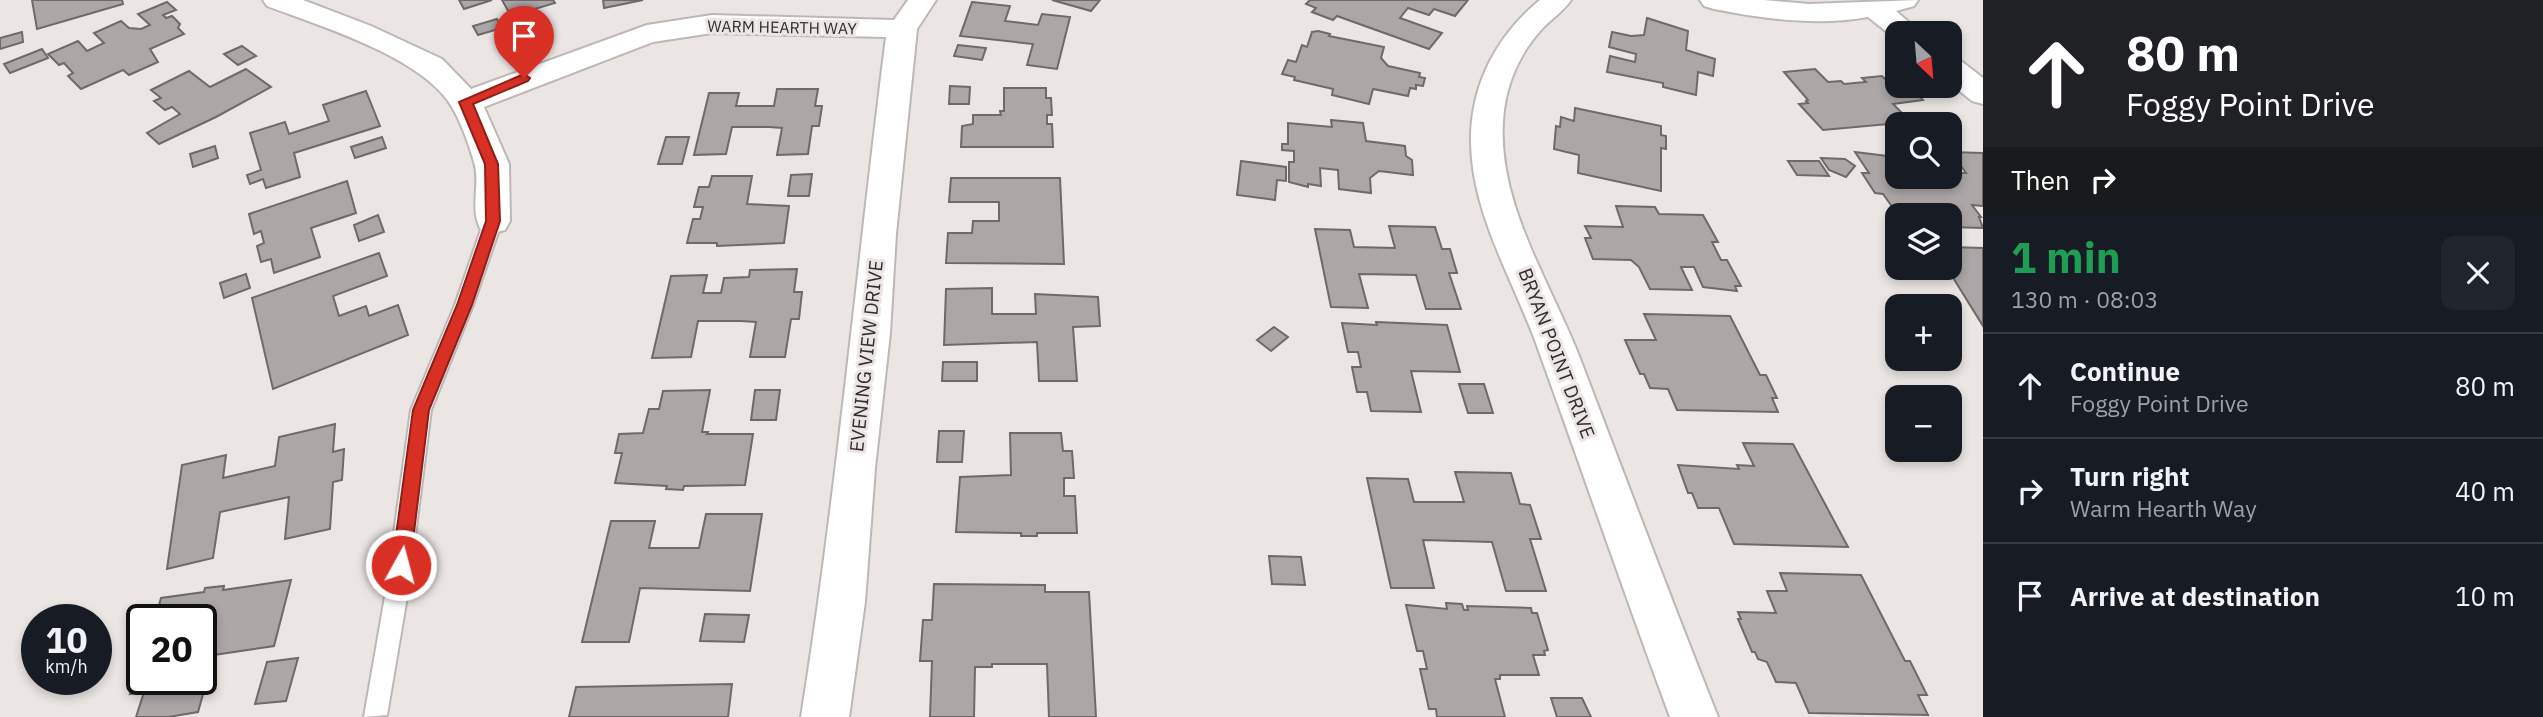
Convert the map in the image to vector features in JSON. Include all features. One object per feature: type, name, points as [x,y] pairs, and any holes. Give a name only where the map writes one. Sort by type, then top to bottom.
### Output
[{"type":"street","points":[[277,0],[361,32],[430,66],[466,102],[492,164],[493,221]]},
{"type":"street","name":"BRYAN POINT DRIVE","points":[[1557,0],[1530,24],[1514,43],[1492,90],[1487,116],[1487,149],[1502,213],[1552,337],[1695,717]]},
{"type":"street","points":[[1714,0],[1787,10],[1827,11],[1873,7],[1904,0]]},
{"type":"street","points":[[1873,7],[1891,21]]},
{"type":"street","name":"WARM HEARTH WAY","points":[[466,102],[647,34],[712,24],[912,14]]},
{"type":"street","name":"EVENING VIEW DRIVE","points":[[825,717],[842,602],[872,333],[878,234],[912,14]]},
{"type":"street","points":[[1962,77],[1983,94]]},
{"type":"lane","points":[[375,715],[397,591],[421,410],[464,305],[493,221]]},
{"type":"building","points":[[32,0],[122,0],[123,4],[37,29]]},
{"type":"building","points":[[459,0],[492,0],[464,9]]},
{"type":"building","points":[[502,0],[553,0],[555,3],[511,16]]},
{"type":"building","points":[[603,0],[643,0],[604,8]]},
{"type":"building","points":[[1052,0],[1100,0],[1091,11]]},
{"type":"building","points":[[1310,0],[1468,0],[1455,16],[1434,9],[1429,15],[1408,8],[1400,18],[1442,33],[1429,49],[1337,16],[1333,20],[1312,12],[1316,8],[1306,4]]},
{"type":"building","points":[[167,2],[176,10],[163,15],[166,18],[172,16],[180,24],[178,28],[184,34],[150,49],[158,62],[129,75],[123,70],[81,89],[68,76],[73,73],[64,63],[59,65],[48,54],[78,41],[87,51],[104,43],[94,33],[121,21],[129,28],[141,29],[150,25],[138,14]]},
{"type":"building","points":[[972,2],[1010,6],[1005,21],[1038,25],[1042,14],[1070,17],[1057,69],[1027,65],[1033,44],[960,36]]},
{"type":"building","points":[[1647,18],[1688,31],[1686,50],[1715,59],[1713,76],[1698,72],[1696,95],[1663,87],[1663,83],[1607,72],[1610,56],[1635,62],[1636,54],[1609,47],[1612,32],[1631,36],[1644,35]]},
{"type":"building","points":[[497,19],[502,28],[478,35],[473,26]]},
{"type":"building","points":[[22,32],[23,42],[0,49],[0,38]]},
{"type":"building","points":[[1312,32],[1330,34],[1329,36],[1384,47],[1381,58],[1388,66],[1420,73],[1419,77],[1425,78],[1423,86],[1410,88],[1408,96],[1373,89],[1369,104],[1332,95],[1333,89],[1294,80],[1295,77],[1282,74],[1288,60],[1296,62],[1302,45],[1307,47]]},
{"type":"building","points":[[958,45],[986,48],[982,60],[954,56]]},
{"type":"building","points":[[242,46],[256,56],[238,65],[224,54]]},
{"type":"building","points":[[42,49],[48,58],[10,73],[4,64]]},
{"type":"building","points":[[246,69],[271,87],[159,144],[147,133],[180,114],[172,107],[165,110],[154,101],[161,98],[151,90],[189,71],[210,87]]},
{"type":"building","points":[[1815,69],[1828,82],[1841,81],[1844,84],[1866,82],[1862,78],[1882,76],[1885,79],[1885,98],[1923,100],[1893,104],[1901,112],[1885,112],[1885,124],[1823,130],[1799,104],[1808,103],[1808,100],[1784,72]]},
{"type":"building","points":[[950,86],[970,87],[969,104],[949,104]]},
{"type":"building","points":[[1004,88],[1046,88],[1046,98],[1051,98],[1052,115],[1047,115],[1047,124],[1052,124],[1053,147],[961,147],[962,126],[973,124],[973,115],[1001,115],[1000,111],[1004,111]]},
{"type":"building","points":[[777,89],[818,89],[815,106],[822,106],[819,126],[812,126],[808,154],[777,155],[782,128],[732,127],[726,154],[694,155],[709,93],[739,93],[736,106],[774,106]]},
{"type":"building","points":[[366,91],[380,126],[294,153],[300,177],[266,188],[263,179],[250,184],[247,175],[261,170],[250,133],[285,122],[289,134],[329,121],[323,105]]},
{"type":"building","points":[[1575,108],[1661,126],[1661,135],[1666,136],[1666,149],[1661,148],[1661,191],[1578,173],[1579,155],[1554,149],[1556,126],[1560,127],[1561,117],[1574,121]]},
{"type":"building","points":[[1331,120],[1363,123],[1366,141],[1405,146],[1406,156],[1412,160],[1413,175],[1379,171],[1370,178],[1371,193],[1339,189],[1338,170],[1320,168],[1321,186],[1308,184],[1308,187],[1289,182],[1289,162],[1294,162],[1294,151],[1282,150],[1282,144],[1288,144],[1288,123],[1332,127]]},
{"type":"building","points":[[382,137],[386,148],[355,158],[351,147]]},
{"type":"building","points":[[666,137],[689,137],[682,164],[658,164]]},
{"type":"building","points":[[215,146],[218,158],[193,167],[190,154]]},
{"type":"building","points":[[1855,152],[1885,156],[1885,189],[1962,189],[1962,173],[1966,173],[1962,167],[1962,152],[1983,153],[1983,206],[1972,205],[1981,217],[1983,228],[1962,227],[1962,203],[1889,203],[1883,194],[1875,193],[1862,173],[1869,173]]},
{"type":"building","points":[[1821,158],[1845,159],[1855,166],[1846,177],[1829,170]]},
{"type":"building","points":[[1241,161],[1286,167],[1286,181],[1277,180],[1275,200],[1237,195]]},
{"type":"building","points":[[1788,161],[1819,161],[1829,176],[1797,175]]},
{"type":"building","points":[[812,174],[809,196],[788,196],[791,175]]},
{"type":"building","points":[[712,176],[752,176],[747,204],[789,206],[784,243],[717,246],[717,243],[687,243],[693,219],[700,219],[703,207],[694,207],[699,187],[709,187]]},
{"type":"building","points":[[951,178],[1060,178],[1064,264],[946,263],[948,233],[972,233],[973,221],[999,221],[999,202],[949,202]]},
{"type":"building","points":[[347,181],[356,213],[311,228],[320,257],[274,273],[271,259],[261,262],[257,246],[264,243],[261,231],[254,234],[249,214]]},
{"type":"building","points":[[1616,206],[1655,207],[1659,214],[1703,215],[1718,242],[1712,242],[1721,260],[1727,260],[1741,286],[1735,286],[1737,291],[1703,287],[1694,267],[1681,267],[1692,290],[1650,289],[1639,267],[1631,260],[1593,259],[1585,238],[1591,238],[1585,226],[1623,227]]},
{"type":"building","points":[[378,215],[384,232],[359,241],[354,225]]},
{"type":"building","points":[[1389,226],[1435,227],[1442,249],[1450,249],[1457,273],[1449,273],[1461,309],[1426,309],[1416,275],[1359,274],[1368,308],[1331,307],[1315,229],[1350,230],[1354,247],[1395,248]]},
{"type":"building","points":[[1962,247],[1983,248],[1983,326],[1954,280],[1962,280]]},
{"type":"building","points":[[379,253],[387,276],[333,296],[339,316],[366,306],[369,316],[398,305],[408,335],[273,389],[252,298]]},
{"type":"building","points":[[797,269],[794,292],[802,292],[799,319],[791,319],[785,357],[750,357],[756,322],[698,321],[691,357],[652,358],[671,276],[707,275],[703,293],[721,293],[724,278],[749,277],[750,270]]},
{"type":"building","points":[[246,274],[250,288],[224,298],[220,283]]},
{"type":"building","points":[[992,288],[992,314],[1036,314],[1035,294],[1098,297],[1100,326],[1073,327],[1077,381],[1039,381],[1037,342],[944,345],[946,289]]},
{"type":"building","points":[[1644,314],[1730,316],[1760,375],[1766,375],[1777,398],[1772,398],[1778,412],[1677,410],[1668,389],[1650,388],[1644,374],[1640,374],[1625,340],[1656,340]]},
{"type":"building","points":[[1376,322],[1447,325],[1460,372],[1411,371],[1421,412],[1371,411],[1367,392],[1357,392],[1352,367],[1361,367],[1358,352],[1348,352],[1342,323],[1377,325]]},
{"type":"building","points":[[1274,327],[1288,337],[1271,351],[1257,340]]},
{"type":"building","points":[[943,362],[977,362],[977,381],[942,381]]},
{"type":"building","points":[[1459,384],[1484,384],[1493,413],[1468,413]]},
{"type":"building","points":[[710,390],[702,432],[753,434],[745,485],[684,486],[683,490],[666,489],[667,486],[615,483],[622,453],[615,453],[619,434],[643,433],[649,409],[659,409],[663,391]]},
{"type":"building","points":[[755,390],[780,390],[776,420],[751,420]]},
{"type":"building","points":[[335,424],[333,452],[344,449],[342,480],[333,482],[330,529],[285,539],[289,497],[220,512],[213,558],[167,569],[182,465],[226,455],[223,478],[275,466],[279,437]]},
{"type":"building","points":[[939,431],[964,431],[962,462],[937,462]]},
{"type":"building","points":[[1010,433],[1061,433],[1063,451],[1072,451],[1074,478],[1064,478],[1064,496],[1075,496],[1077,533],[1037,533],[1037,536],[1021,536],[1021,533],[956,532],[960,477],[1011,475]]},
{"type":"building","points":[[1743,443],[1793,444],[1848,547],[1734,544],[1719,508],[1698,508],[1692,493],[1688,493],[1678,465],[1739,469],[1737,465],[1754,466]]},
{"type":"building","points":[[1455,472],[1511,473],[1520,504],[1530,505],[1541,539],[1530,539],[1546,591],[1506,591],[1492,542],[1423,540],[1434,588],[1391,588],[1367,478],[1408,479],[1414,502],[1464,502]]},
{"type":"building","points":[[706,514],[762,514],[750,591],[640,588],[629,642],[582,642],[611,521],[655,521],[649,548],[699,548]]},
{"type":"building","points":[[1269,556],[1301,557],[1305,585],[1272,584]]},
{"type":"building","points":[[1780,573],[1861,575],[1905,661],[1910,661],[1927,695],[1918,695],[1928,715],[1809,713],[1796,683],[1776,682],[1767,662],[1758,659],[1755,652],[1752,652],[1738,619],[1741,619],[1738,612],[1776,613],[1767,591],[1787,591]]},
{"type":"building","points":[[291,580],[274,646],[217,655],[217,604],[159,604],[161,598],[204,592],[205,588],[224,586],[223,590]]},
{"type":"building","points":[[934,584],[1045,585],[1045,592],[1089,592],[1096,717],[1049,717],[1047,664],[992,664],[992,667],[975,667],[974,717],[930,717],[932,661],[920,661],[923,620],[932,620]]},
{"type":"building","points":[[1446,603],[1462,604],[1464,610],[1468,610],[1467,606],[1531,608],[1532,613],[1537,613],[1548,650],[1544,651],[1545,655],[1533,655],[1539,675],[1500,675],[1500,679],[1495,679],[1505,717],[1437,717],[1436,709],[1429,709],[1420,669],[1427,669],[1423,651],[1417,651],[1406,605],[1447,609]]},
{"type":"building","points":[[705,614],[749,615],[744,642],[700,641]]},
{"type":"building","points":[[298,658],[286,701],[255,704],[267,662]]},
{"type":"building","points":[[732,684],[728,717],[569,717],[576,687]]},
{"type":"building","points":[[143,695],[203,695],[198,712],[168,717],[136,717]]},
{"type":"building","points":[[1551,698],[1582,698],[1591,717],[1557,717]]},
{"type":"route","points":[[401,565],[421,410],[464,305],[493,221],[492,164],[466,102],[524,78]]}]
